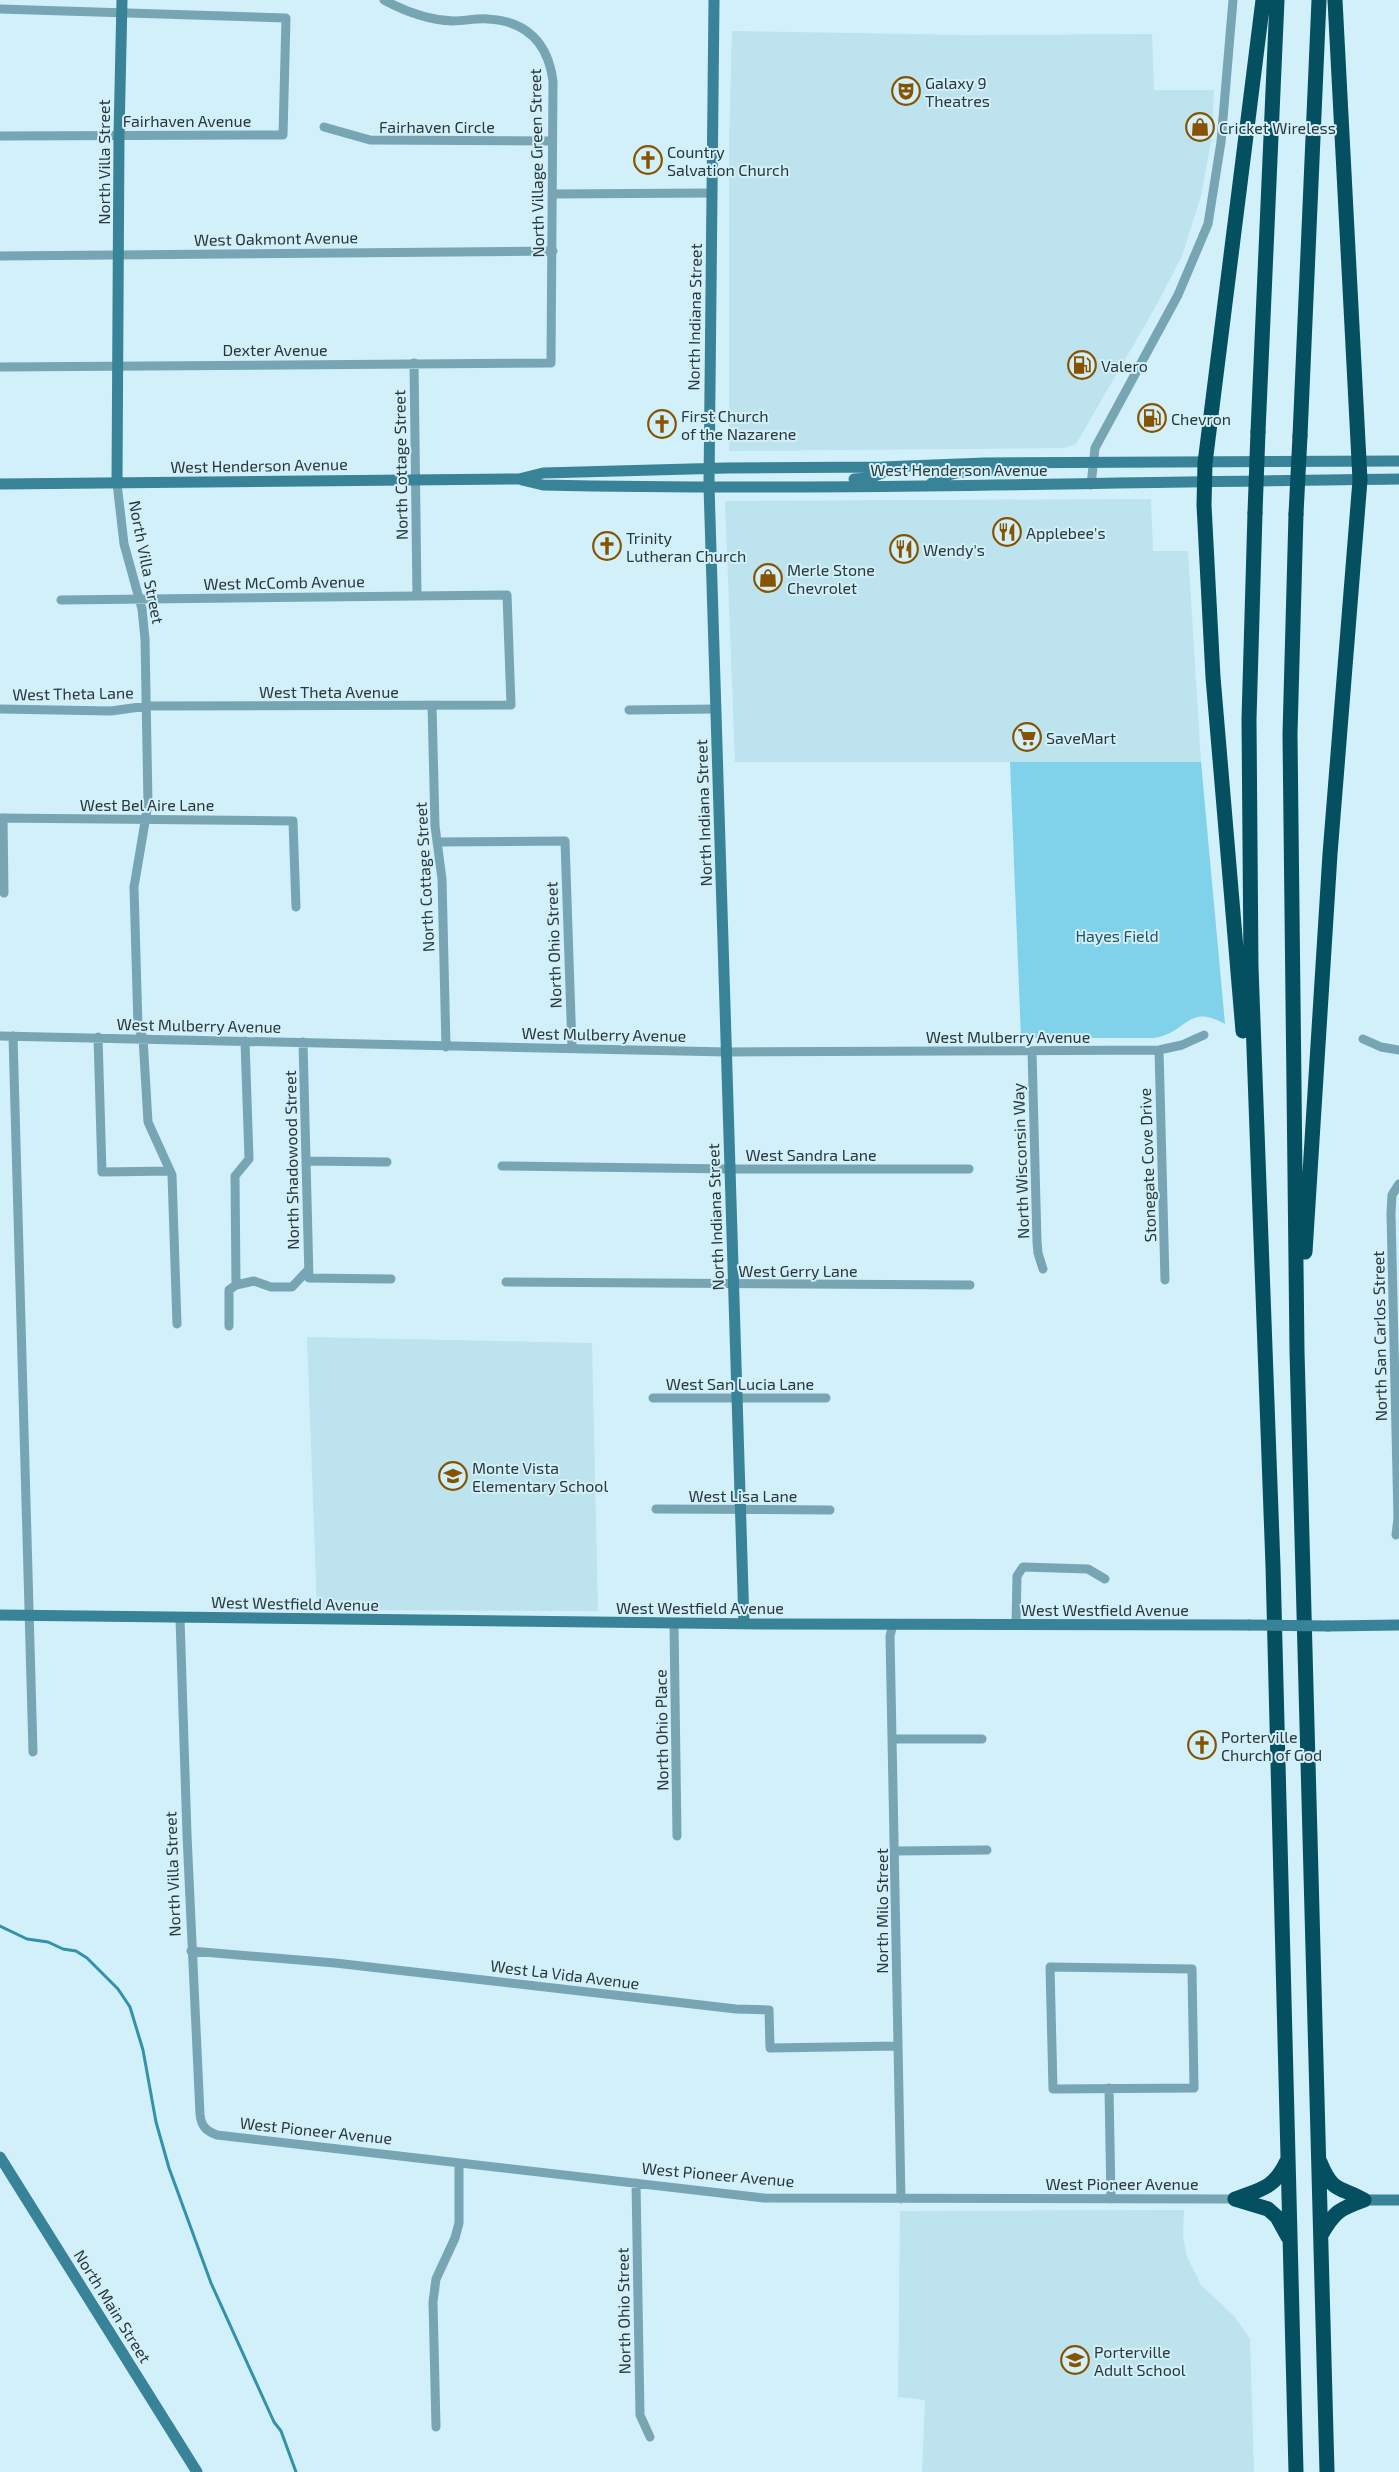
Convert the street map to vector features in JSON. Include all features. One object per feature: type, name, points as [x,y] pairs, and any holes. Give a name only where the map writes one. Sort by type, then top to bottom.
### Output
[{"type":"highway","points":[[1259,1194],[1250,1139],[1239,962],[1219,751],[1205,463],[1263,0]]},
{"type":"highway","points":[[1277,0],[1255,512],[1248,799],[1251,967],[1273,1566],[1296,2472]]},
{"type":"highway","points":[[1319,0],[1291,651],[1290,806],[1297,1351],[1327,2472]]},
{"type":"highway","points":[[1297,1351],[1330,854],[1360,480],[1335,0]]},
{"type":"highway","points":[[1318,2156],[1324,2172],[1336,2188],[1364,2200]]},
{"type":"highway","points":[[1235,2199],[1267,2188],[1279,2176],[1287,2160]]},
{"type":"highway","points":[[1235,2199],[1268,2209],[1278,2218],[1289,2239]]},
{"type":"highway","points":[[1321,2235],[1340,2210],[1364,2200]]},
{"type":"main road","name":"North Villa Street","points":[[117,483],[119,134],[122,0]]},
{"type":"main road","name":"North Indiana Street","points":[[714,0],[708,486],[744,1624]]},
{"type":"main road","name":"West Henderson Avenue","points":[[0,484],[519,479],[542,473],[708,468],[1092,462],[1399,461]]},
{"type":"main road","points":[[929,486],[939,476],[1034,470],[1050,463]]},
{"type":"main road","points":[[811,486],[827,480],[869,478],[882,473],[882,466]]},
{"type":"main road","name":"West Henderson Avenue","points":[[519,479],[543,485],[708,486],[1091,485],[1399,480]]},
{"type":"main road","name":"West Westfield Avenue","points":[[0,1615],[674,1624],[1399,1626]]},
{"type":"main road","name":"North Main Street","points":[[0,2157],[198,2472]]},
{"type":"main road","points":[[1364,2200],[1399,2200]]},
{"type":"street","name":"North Village Green Street","points":[[384,0],[403,10],[426,18],[454,21],[486,19],[509,22],[528,31],[541,46],[550,63],[553,81],[551,363]]},
{"type":"street","points":[[1091,485],[1095,448],[1178,295],[1208,224],[1221,142],[1233,0]]},
{"type":"street","points":[[0,9],[122,13]]},
{"type":"street","name":"Fairhaven Avenue","points":[[0,136],[119,134],[283,135],[286,18],[122,13]]},
{"type":"street","name":"Fairhaven Circle","points":[[324,127],[370,140],[552,141]]},
{"type":"street","points":[[552,194],[711,193]]},
{"type":"street","name":"West Oakmont Avenue","points":[[0,256],[553,250]]},
{"type":"street","name":"Dexter Avenue","points":[[0,367],[551,363]]},
{"type":"street","name":"North Cottage Street","points":[[414,364],[417,596]]},
{"type":"street","name":"North Villa Street","points":[[117,483],[124,544],[140,598],[145,639],[147,820],[134,887],[138,1028],[143,1038],[148,1122],[172,1175],[177,1324]]},
{"type":"street","name":"West McComb Avenue","points":[[61,600],[507,594],[511,705]]},
{"type":"street","name":"North Cottage Street","points":[[432,705],[437,842],[442,879],[446,1047]]},
{"type":"street","name":"West Theta Avenue","points":[[147,706],[511,705]]},
{"type":"street","name":"West Theta Lane","points":[[0,709],[110,711],[147,706]]},
{"type":"street","points":[[629,710],[716,709]]},
{"type":"street","points":[[1,818],[4,893]]},
{"type":"street","name":"West Bel Aire Lane","points":[[1,818],[293,821],[296,907]]},
{"type":"street","name":"North Ohio Street","points":[[437,842],[565,841],[572,1048]]},
{"type":"street","name":"West Mulberry Avenue","points":[[0,1036],[727,1052],[1159,1050],[1182,1045],[1204,1035]]},
{"type":"street","points":[[13,1036],[33,1752]]},
{"type":"street","points":[[98,1037],[102,1172],[170,1171]]},
{"type":"street","points":[[1362,1039],[1381,1047],[1399,1050]]},
{"type":"street","points":[[236,1285],[235,1176],[249,1159],[245,1041]]},
{"type":"street","name":"North Shadowood Street","points":[[303,1042],[308,1274]]},
{"type":"street","name":"Stonegate Cove Drive","points":[[1159,1050],[1165,1280]]},
{"type":"street","name":"North Wisconsin Way","points":[[1032,1051],[1036,1242],[1044,1269]]},
{"type":"street","points":[[306,1161],[387,1162]]},
{"type":"street","name":"West Sandra Lane","points":[[502,1166],[730,1169],[969,1169]]},
{"type":"street","name":"North San Carlos Street","points":[[1396,1535],[1398,1489],[1390,1213],[1392,1195],[1399,1184]]},
{"type":"street","points":[[229,1326],[229,1290],[236,1285],[254,1280],[271,1287],[292,1287],[308,1274],[391,1279]]},
{"type":"street","name":"West Gerry Lane","points":[[506,1282],[733,1285],[970,1285]]},
{"type":"street","name":"West San Lucia Lane","points":[[653,1398],[826,1398]]},
{"type":"street","name":"West Lisa Lane","points":[[656,1509],[830,1510]]},
{"type":"street","points":[[1016,1625],[1016,1576],[1023,1567],[1088,1569],[1105,1579]]},
{"type":"street","name":"North Villa Street","points":[[180,1618],[191,1951],[200,2114],[204,2128]]},
{"type":"street","name":"North Ohio Place","points":[[674,1624],[678,1836]]},
{"type":"street","name":"North Milo Street","points":[[893,1624],[890,1636],[896,1851],[894,1914],[901,2199]]},
{"type":"street","points":[[893,1739],[982,1739]]},
{"type":"street","points":[[896,1851],[987,1850]]},
{"type":"street","name":"West La Vida Avenue","points":[[191,1951],[335,1963],[736,2009],[769,2010],[770,2048],[897,2046]]},
{"type":"street","points":[[1050,1967],[1192,1969],[1194,2088],[1109,2088],[1053,2089],[1050,1967]]},
{"type":"street","points":[[1109,2088],[1111,2199]]},
{"type":"street","name":"West Pioneer Avenue","points":[[204,2128],[217,2136],[764,2198],[1235,2199]]},
{"type":"street","points":[[436,2428],[434,2289],[459,2224],[459,2163]]},
{"type":"street","name":"North Ohio Street","points":[[636,2183],[640,2415],[650,2436]]},
{"type":"shaded area","points":[[732,31],[967,35],[1152,34],[1154,90],[1214,90],[1212,136],[1201,196],[1182,256],[1156,306],[1076,444],[1064,448],[729,451],[729,141]]},
{"type":"shaded area","points":[[1151,499],[1153,551],[1188,551],[1201,762],[735,762],[725,501]]},
{"type":"shaded area","name":"Monte Vista Elementary School","points":[[307,1337],[592,1343],[598,1611],[317,1610]]},
{"type":"shaded area","name":"Porterville Adult School","points":[[1184,2210],[1183,2236],[1187,2257],[1201,2285],[1235,2317],[1250,2339],[1254,2472],[922,2472],[925,2400],[898,2397],[900,2211]]},
{"type":"green space","name":"Hayes Field","points":[[1010,762],[1201,762],[1225,1024],[1212,1018],[1195,1018],[1174,1031],[1154,1038],[1021,1038]]},
{"type":"waterway","points":[[0,1926],[27,1939],[48,1942],[63,1949],[76,1951],[87,1958],[118,1989],[130,2007],[143,2050],[156,2122],[169,2168],[211,2283],[274,2422],[281,2431],[296,2472]]},
{"type":"place","name":"Galaxy 9 Theatres","points":[[906,91]]},
{"type":"place","name":"Cricket Wireless","points":[[1200,127]]},
{"type":"place","name":"Country Salvation Church","points":[[648,160]]},
{"type":"place","name":"Valero","points":[[1082,365]]},
{"type":"place","name":"Chevron","points":[[1152,418]]},
{"type":"place","name":"First Church of the Nazarene","points":[[662,424]]},
{"type":"place","name":"Applebee's","points":[[1007,532]]},
{"type":"place","name":"Trinity Lutheran Church","points":[[607,546]]},
{"type":"place","name":"Wendy's","points":[[904,549]]},
{"type":"place","name":"Merle Stone Chevrolet","points":[[768,578]]},
{"type":"place","name":"SaveMart","points":[[1027,737]]},
{"type":"place","name":"Monte Vista Elementary School","points":[[453,1476]]},
{"type":"place","name":"Porterville Church of God","points":[[1202,1745]]},
{"type":"place","name":"Porterville Adult School","points":[[1075,2360]]}]
